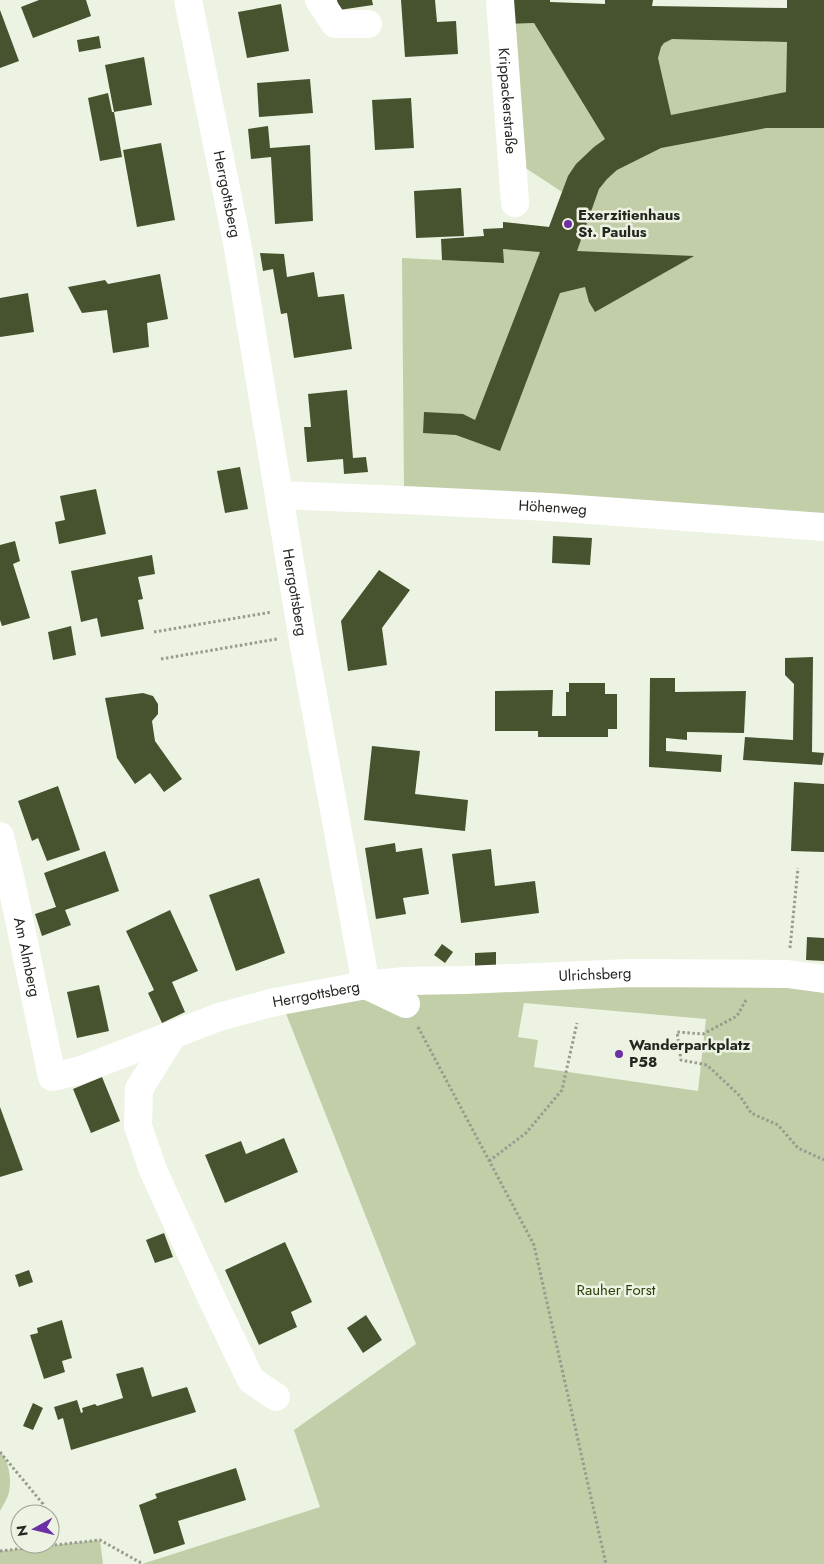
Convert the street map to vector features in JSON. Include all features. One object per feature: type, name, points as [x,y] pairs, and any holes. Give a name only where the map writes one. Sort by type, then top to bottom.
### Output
[{"type":"street","points":[[319,0],[335,24],[368,24]]},
{"type":"street","name":"Krippackerstraße","points":[[500,0],[516,203]]},
{"type":"street","name":"Herrgottsberg","points":[[52,1077],[78,1072],[219,1017],[275,1002],[366,985],[302,635],[238,248],[192,1]]},
{"type":"street","name":"Höhenweg","points":[[279,495],[540,507],[824,527]]},
{"type":"street","name":"Am Almberg","points":[[0,836],[52,1077]]},
{"type":"street","name":"Ulrichsberg","points":[[366,985],[405,981],[629,973],[780,974],[824,979]]},
{"type":"street","points":[[366,985],[406,1004]]},
{"type":"street","points":[[172,1036],[139,1089],[138,1126],[153,1170],[251,1380],[276,1397]]},
{"type":"path","points":[[154,632],[298,607]]},
{"type":"path","points":[[162,659],[302,635]]},
{"type":"path","points":[[798,868],[780,974],[754,985],[737,1016],[703,1034],[677,1032],[681,1060],[707,1065],[740,1096],[751,1113],[778,1126],[798,1148],[824,1160]]},
{"type":"path","points":[[406,1004],[534,1245],[606,1564]]},
{"type":"path","points":[[489,1161],[526,1133],[562,1090],[577,1023]]},
{"type":"path","points":[[0,1452],[43,1504]]},
{"type":"path","points":[[60,1544],[100,1540],[143,1564]]},
{"type":"green space","points":[[534,23],[824,43],[824,520],[404,491],[402,258],[503,263],[503,222],[549,227],[562,192],[521,165],[506,24]]},
{"type":"green space","name":"Rauher Forst","points":[[630,984],[785,985],[824,989],[824,1564],[142,1564],[320,1507],[294,1430],[416,1344],[285,1011],[365,997]],"holes":[[[524,1003],[706,1019],[698,1091],[534,1067],[538,1040],[518,1037]]]},
{"type":"green space","points":[[0,1452],[8,1465],[10,1487],[7,1499],[0,1511]]},
{"type":"green space","points":[[100,1540],[103,1564],[0,1564],[0,1551],[10,1550],[10,1554],[60,1554],[60,1544]]},
{"type":"building","points":[[39,0],[86,0],[91,16],[33,38],[21,7]]},
{"type":"building","points":[[337,0],[372,0],[373,5],[339,10]]},
{"type":"building","points":[[401,0],[435,0],[437,22],[456,21],[458,54],[405,57]]},
{"type":"building","name":"Exerzitienhaus St. Paulus","points":[[505,0],[550,0],[550,2],[605,4],[605,0],[653,0],[652,6],[787,8],[787,0],[824,0],[824,128],[766,128],[661,148],[617,170],[607,179],[599,189],[577,251],[694,256],[595,312],[589,302],[585,287],[560,293],[500,451],[456,435],[423,433],[424,412],[463,414],[475,420],[540,252],[503,249],[504,263],[442,260],[441,239],[484,236],[483,229],[503,228],[503,222],[549,227],[568,176],[576,164],[605,139],[534,23],[506,24]],"holes":[[[672,39],[787,42],[786,92],[671,115],[658,58],[664,43]]]},
{"type":"building","points":[[281,4],[289,51],[247,58],[238,12]]},
{"type":"building","points":[[0,10],[19,61],[0,68]]},
{"type":"building","points":[[99,36],[101,48],[79,52],[77,40]]},
{"type":"building","points":[[144,57],[152,105],[114,112],[105,65]]},
{"type":"building","points":[[310,79],[313,113],[259,117],[257,83]]},
{"type":"building","points":[[108,93],[112,112],[114,112],[122,157],[100,161],[88,98]]},
{"type":"building","points":[[411,98],[414,148],[375,150],[372,100]]},
{"type":"building","points":[[268,126],[270,148],[310,145],[313,221],[275,224],[271,157],[251,159],[248,129]]},
{"type":"building","points":[[161,143],[175,220],[137,227],[123,150]]},
{"type":"building","points":[[461,188],[464,236],[416,238],[414,191]]},
{"type":"building","points":[[260,253],[284,254],[287,277],[314,272],[318,297],[344,294],[352,349],[294,358],[287,313],[281,314],[273,269],[263,271]]},
{"type":"building","points":[[160,274],[168,319],[147,323],[149,347],[113,353],[107,310],[82,313],[68,287],[105,280],[108,284]]},
{"type":"building","points":[[28,293],[34,332],[0,337],[0,298]]},
{"type":"building","points":[[347,390],[353,458],[366,457],[368,472],[344,474],[343,459],[307,462],[304,427],[311,427],[308,394]]},
{"type":"building","points":[[240,467],[248,509],[225,513],[217,471]]},
{"type":"building","points":[[96,489],[106,534],[59,544],[55,522],[65,520],[60,496]]},
{"type":"building","points":[[553,536],[592,538],[590,565],[552,563]]},
{"type":"building","points":[[15,541],[20,561],[13,564],[30,618],[2,626],[0,620],[0,545]]},
{"type":"building","points":[[152,555],[155,574],[138,577],[143,599],[138,600],[144,629],[101,637],[97,618],[81,622],[71,571]]},
{"type":"building","points":[[379,570],[410,590],[382,628],[387,665],[348,671],[341,621]]},
{"type":"building","points":[[71,626],[76,655],[53,660],[48,632]]},
{"type":"building","points":[[813,657],[812,752],[824,753],[822,765],[743,760],[745,737],[793,740],[794,684],[785,675],[785,658]]},
{"type":"building","points":[[650,678],[675,678],[675,692],[746,691],[744,733],[687,732],[687,740],[666,738],[666,751],[722,755],[721,772],[649,767]]},
{"type":"building","points":[[569,683],[605,683],[605,694],[617,694],[617,729],[608,729],[608,737],[538,737],[538,731],[495,731],[495,691],[553,690],[552,716],[566,716],[566,692],[569,692]]},
{"type":"building","points":[[143,693],[153,696],[158,704],[158,714],[152,721],[155,741],[182,779],[164,792],[150,773],[135,784],[117,758],[105,698]]},
{"type":"building","points":[[372,746],[420,751],[415,794],[468,800],[465,831],[364,820]]},
{"type":"building","points":[[794,782],[824,784],[824,852],[791,851]]},
{"type":"building","points":[[58,786],[80,850],[47,861],[38,838],[32,841],[18,801]]},
{"type":"building","points":[[395,843],[396,852],[422,848],[429,894],[403,898],[406,914],[376,919],[365,848]]},
{"type":"building","points":[[491,849],[495,886],[535,881],[539,913],[461,923],[452,854]]},
{"type":"building","points":[[105,851],[119,891],[65,910],[71,925],[42,936],[35,914],[56,907],[44,873]]},
{"type":"building","points":[[259,878],[285,953],[236,971],[209,895]]},
{"type":"building","points":[[170,910],[198,971],[172,982],[185,1012],[162,1023],[148,993],[154,990],[126,931]]},
{"type":"building","points":[[807,937],[824,938],[824,961],[806,960]]},
{"type":"building","points":[[442,944],[453,952],[445,963],[434,955]]},
{"type":"building","points":[[496,952],[496,967],[475,967],[475,953]]},
{"type":"building","points":[[99,985],[109,1031],[77,1038],[67,992]]},
{"type":"building","points":[[102,1077],[120,1121],[91,1133],[73,1089]]},
{"type":"building","points":[[0,1107],[23,1170],[0,1177]]},
{"type":"building","points":[[284,1138],[298,1172],[225,1203],[205,1155],[241,1141],[246,1154]]},
{"type":"building","points":[[164,1233],[173,1257],[155,1263],[146,1240]]},
{"type":"building","points":[[285,1242],[312,1302],[291,1312],[297,1327],[259,1345],[225,1270]]},
{"type":"building","points":[[29,1270],[33,1282],[19,1287],[15,1275]]},
{"type":"building","points":[[366,1315],[382,1340],[363,1353],[347,1328]]},
{"type":"building","points":[[62,1320],[72,1358],[62,1361],[65,1372],[44,1379],[30,1335],[38,1333],[37,1328]]},
{"type":"building","points":[[143,1367],[152,1397],[187,1387],[196,1412],[71,1450],[63,1418],[58,1420],[54,1407],[77,1400],[81,1413],[83,1412],[82,1408],[95,1404],[97,1406],[123,1398],[116,1374]]},
{"type":"building","points":[[33,1403],[43,1408],[33,1430],[23,1426]]},
{"type":"building","points":[[236,1468],[246,1500],[178,1521],[185,1544],[154,1554],[139,1505],[157,1498],[155,1494]]},
{"type":"place","name":"Exerzitienhaus St. Paulus","points":[[568,224]]},
{"type":"place","name":"Wanderparkplatz P58","points":[[619,1054]]}]
